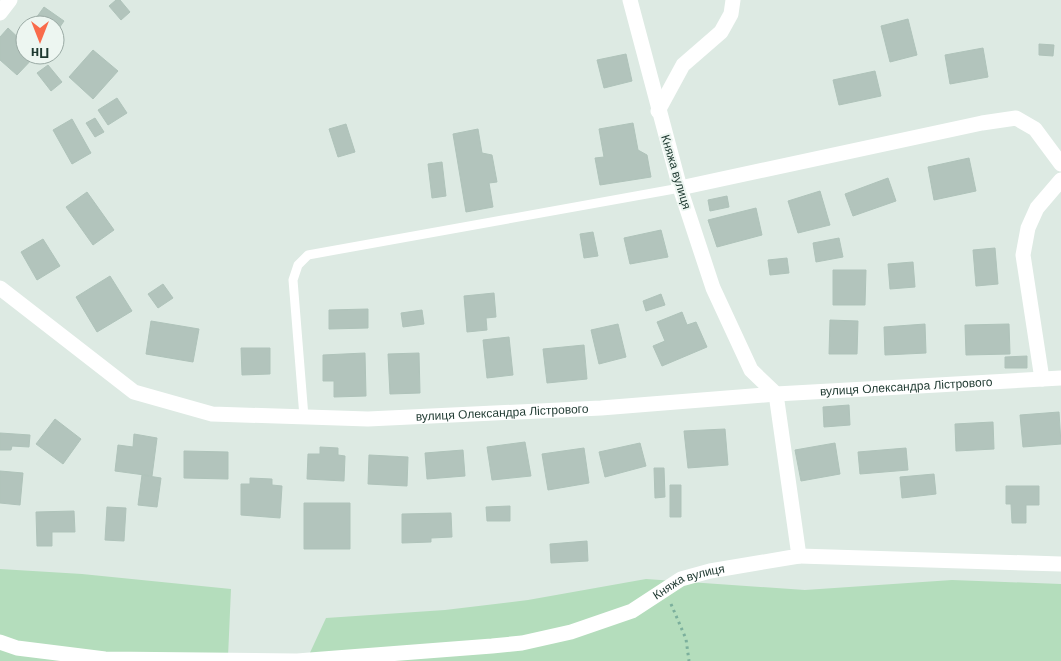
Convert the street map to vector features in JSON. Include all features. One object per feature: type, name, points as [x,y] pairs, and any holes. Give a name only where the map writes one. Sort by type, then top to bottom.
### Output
[{"type":"street","points":[[0,14],[10,0]]},
{"type":"street","name":"Княжа вулиця","points":[[630,0],[680,188],[713,288],[751,370],[776,394]]},
{"type":"street","points":[[658,111],[683,65],[721,32],[731,14],[733,0]]},
{"type":"street","points":[[680,188],[973,124],[1016,118],[1035,129],[1061,164]]},
{"type":"street","points":[[1042,378],[1023,255],[1028,228],[1037,208],[1061,180]]},
{"type":"street","name":"вулиця Олександра Лістрового","points":[[0,288],[134,392],[212,414],[368,419],[592,409],[776,394],[1061,378]]},
{"type":"street","points":[[776,394],[800,556],[1061,564]]},
{"type":"street","name":"Княжа вулиця","points":[[0,642],[17,648],[105,659],[298,661],[436,652],[522,643],[571,632],[632,611],[681,579],[710,571],[800,556]]},
{"type":"lane","points":[[304,417],[293,280],[298,265],[308,255],[680,188]]},
{"type":"path","points":[[664,590],[686,639],[688,661]]},
{"type":"green space","points":[[0,569],[82,574],[231,589],[228,657],[308,657],[326,618],[445,610],[528,600],[646,579],[805,590],[952,580],[1061,584],[1061,661],[0,661]]},
{"type":"building","points":[[116,0],[120,0],[130,12],[121,20],[109,6]]},
{"type":"building","points":[[44,7],[55,15],[38,15]]},
{"type":"building","points":[[908,19],[917,55],[890,62],[881,26]]},
{"type":"building","points":[[8,28],[15,35],[15,65],[26,65],[17,75],[0,60],[0,37]]},
{"type":"building","points":[[1039,44],[1054,45],[1053,56],[1039,55]]},
{"type":"building","points":[[983,48],[988,77],[950,84],[945,55]]},
{"type":"building","points":[[93,50],[118,71],[93,99],[69,77]]},
{"type":"building","points":[[626,54],[632,81],[604,88],[597,60]]},
{"type":"building","points":[[48,65],[62,82],[51,91],[37,73]]},
{"type":"building","points":[[875,71],[881,96],[839,105],[833,80]]},
{"type":"building","points":[[117,98],[127,113],[108,125],[98,110]]},
{"type":"building","points":[[95,118],[104,132],[95,137],[86,123]]},
{"type":"building","points":[[72,119],[91,153],[72,164],[53,130]]},
{"type":"building","points":[[633,123],[638,150],[647,155],[651,177],[600,185],[595,158],[604,157],[599,129]]},
{"type":"building","points":[[346,124],[355,152],[338,157],[329,129]]},
{"type":"building","points":[[478,129],[482,153],[492,155],[497,182],[489,183],[493,207],[466,212],[453,134]]},
{"type":"building","points":[[969,158],[976,191],[934,200],[928,167]]},
{"type":"building","points":[[442,162],[446,196],[432,198],[428,164]]},
{"type":"building","points":[[888,178],[896,201],[853,216],[845,194]]},
{"type":"building","points":[[820,191],[830,225],[798,233],[788,201]]},
{"type":"building","points":[[87,192],[114,230],[93,245],[66,207]]},
{"type":"building","points":[[727,196],[729,207],[710,211],[708,200]]},
{"type":"building","points":[[756,208],[762,235],[717,247],[708,220]]},
{"type":"building","points":[[661,230],[668,257],[630,264],[624,238]]},
{"type":"building","points":[[593,232],[598,256],[584,258],[580,234]]},
{"type":"building","points":[[839,238],[843,257],[816,262],[813,243]]},
{"type":"building","points":[[43,239],[60,266],[37,280],[21,252]]},
{"type":"building","points":[[995,248],[998,284],[976,286],[973,250]]},
{"type":"building","points":[[787,258],[789,273],[770,275],[768,260]]},
{"type":"building","points":[[913,262],[915,287],[890,289],[888,264]]},
{"type":"building","points":[[833,270],[866,270],[865,305],[833,305]]},
{"type":"building","points":[[110,276],[132,311],[97,332],[76,297]]},
{"type":"building","points":[[163,284],[173,298],[158,308],[148,294]]},
{"type":"building","points":[[494,293],[496,317],[486,318],[487,330],[467,332],[464,296]]},
{"type":"building","points":[[661,294],[665,305],[646,311],[643,301]]},
{"type":"building","points":[[368,309],[368,328],[329,329],[329,310]]},
{"type":"building","points":[[422,310],[424,324],[403,327],[401,313]]},
{"type":"building","points":[[682,312],[687,325],[696,322],[707,347],[662,366],[653,346],[665,341],[657,322]]},
{"type":"building","points":[[830,320],[858,321],[857,354],[829,354]]},
{"type":"building","points":[[151,321],[199,329],[193,362],[146,354]]},
{"type":"building","points":[[618,324],[626,357],[599,364],[591,330]]},
{"type":"building","points":[[925,324],[926,353],[885,355],[884,327]]},
{"type":"building","points":[[1009,324],[1010,354],[966,355],[965,325]]},
{"type":"building","points":[[509,337],[513,375],[487,378],[483,340]]},
{"type":"building","points":[[584,345],[587,379],[547,383],[543,349]]},
{"type":"building","points":[[241,348],[270,348],[270,374],[242,375]]},
{"type":"building","points":[[365,353],[366,396],[334,397],[334,381],[323,381],[323,355]]},
{"type":"building","points":[[419,353],[420,393],[390,394],[388,354]]},
{"type":"building","points":[[1027,356],[1027,368],[1005,368],[1005,357]]},
{"type":"building","points":[[849,405],[850,425],[824,427],[823,407]]},
{"type":"building","points":[[1059,412],[1061,444],[1023,447],[1020,415]]},
{"type":"building","points":[[55,419],[81,439],[63,464],[36,444]]},
{"type":"building","points":[[993,422],[994,449],[956,451],[955,424]]},
{"type":"building","points":[[725,429],[728,465],[688,468],[684,431]]},
{"type":"building","points":[[0,433],[30,435],[29,447],[12,446],[11,450],[0,450]]},
{"type":"building","points":[[134,434],[157,438],[152,476],[115,471],[118,445],[133,447]]},
{"type":"building","points":[[525,442],[531,476],[492,480],[487,447]]},
{"type":"building","points":[[640,443],[646,466],[605,477],[599,452]]},
{"type":"building","points":[[835,443],[840,474],[801,481],[795,450]]},
{"type":"building","points":[[320,447],[338,448],[338,455],[345,456],[344,481],[307,479],[308,454],[320,454]]},
{"type":"building","points":[[584,448],[589,483],[548,490],[542,454]]},
{"type":"building","points":[[906,448],[908,470],[860,474],[858,452]]},
{"type":"building","points":[[463,450],[465,476],[427,479],[425,453]]},
{"type":"building","points":[[184,451],[228,452],[228,479],[184,478]]},
{"type":"building","points":[[369,455],[408,457],[407,486],[368,484]]},
{"type":"building","points":[[654,468],[664,468],[665,497],[655,498]]},
{"type":"building","points":[[0,471],[23,473],[20,505],[0,503]]},
{"type":"building","points":[[934,474],[936,494],[902,498],[900,477]]},
{"type":"building","points":[[142,475],[161,478],[157,507],[138,505]]},
{"type":"building","points":[[250,478],[272,479],[272,485],[282,486],[280,518],[241,515],[241,484],[250,484]]},
{"type":"building","points":[[670,485],[681,485],[681,517],[670,517]]},
{"type":"building","points":[[1006,486],[1039,486],[1039,505],[1026,505],[1026,523],[1012,523],[1011,504],[1006,504]]},
{"type":"building","points":[[304,503],[350,503],[350,549],[304,549]]},
{"type":"building","points":[[510,506],[510,521],[487,521],[486,507]]},
{"type":"building","points":[[107,507],[126,508],[124,541],[105,540]]},
{"type":"building","points":[[74,511],[75,532],[52,532],[52,546],[37,546],[36,512]]},
{"type":"building","points":[[451,513],[452,537],[431,538],[431,542],[402,543],[402,514]]},
{"type":"building","points":[[587,541],[588,561],[551,563],[550,544]]}]
